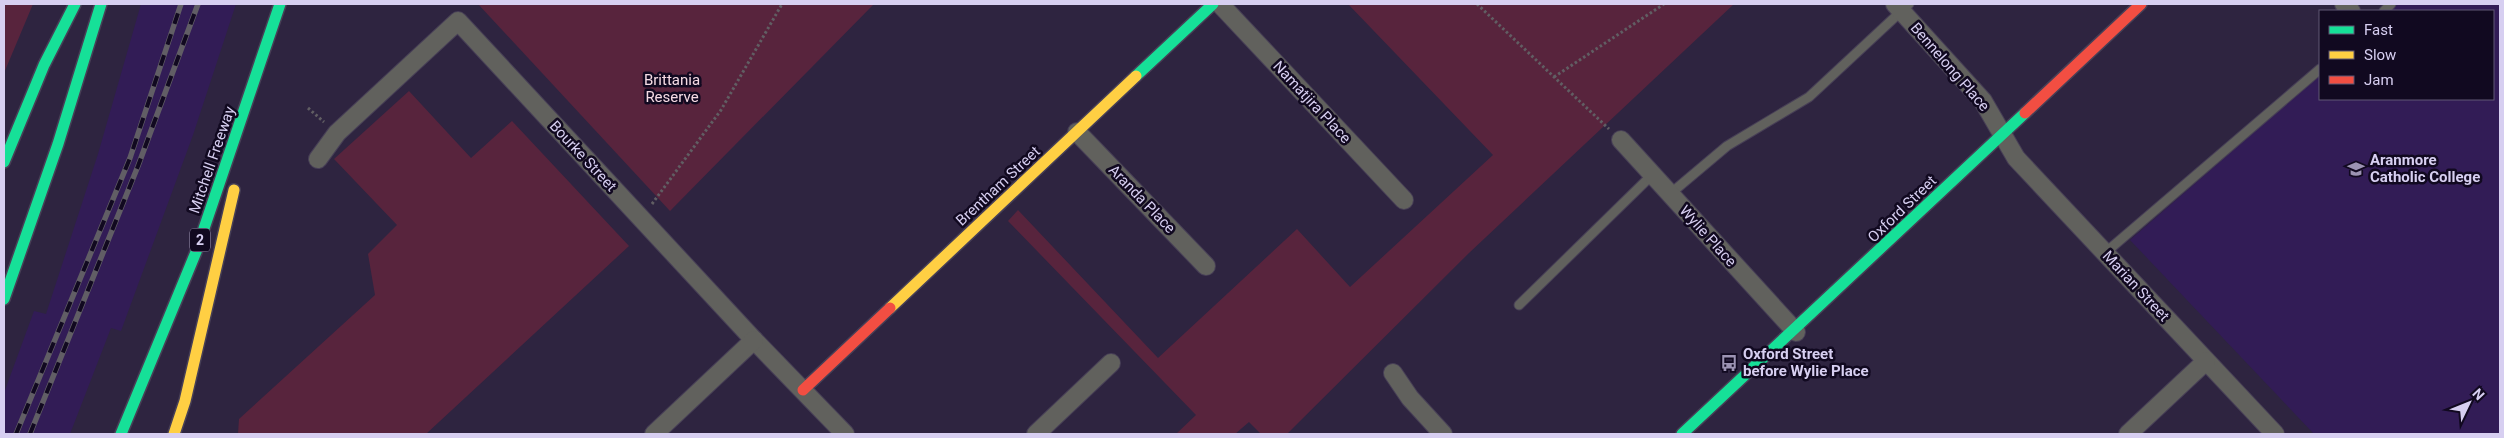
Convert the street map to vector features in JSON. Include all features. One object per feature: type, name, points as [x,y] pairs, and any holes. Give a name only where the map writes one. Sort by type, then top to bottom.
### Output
[{"type":"main road","points":[[4,162],[44,65],[75,4]]},
{"type":"main road","points":[[4,299],[58,144],[101,4]]},
{"type":"main road","name":"Mitchell Freeway","points":[[121,434],[196,252],[280,4]]},
{"type":"main road","name":"Brentham Street","points":[[802,390],[1213,4]]},
{"type":"main road","name":"Oxford Street","points":[[1682,434],[1796,332],[2002,133],[2141,4]]},
{"type":"main road","points":[[243,149],[268,43]]},
{"type":"main road","points":[[174,434],[185,401],[236,178]]},
{"type":"street","name":"Namatjira Place","points":[[1220,4],[1404,200]]},
{"type":"street","name":"Bennelong Place","points":[[1902,6],[1983,101],[2002,133]]},
{"type":"street","name":"Bourke Street","points":[[318,159],[337,133],[458,20],[754,340],[845,434]]},
{"type":"street","name":"Aranda Place","points":[[1077,132],[1206,266]]},
{"type":"street","name":"Marian Street","points":[[2002,133],[2016,158],[2275,434]]},
{"type":"street","name":"Wylie Place","points":[[1621,140],[1796,332]]},
{"type":"street","points":[[654,434],[754,340]]},
{"type":"street","points":[[2128,434],[2206,361]]},
{"type":"street","points":[[1036,434],[1111,363]]},
{"type":"street","points":[[1392,373],[1410,398],[1443,434]]},
{"type":"lane","points":[[1670,194],[1727,146],[1809,97],[1902,6]]},
{"type":"lane","points":[[2105,253],[2319,70]]},
{"type":"lane","points":[[1519,306],[1652,174]]},
{"type":"path","points":[[641,219],[721,110],[782,4]]},
{"type":"path","points":[[1477,4],[1621,140]]},
{"type":"path","points":[[1554,77],[1664,4]]},
{"type":"shaded area","points":[[141,4],[236,4],[193,135],[121,331],[111,328],[70,434],[4,434],[4,393],[34,311],[46,314],[98,154]]},
{"type":"shaded area","name":"Aranmore Catholic College","points":[[2398,4],[2500,4],[2500,434],[2314,434],[2130,240],[2319,76],[2319,100],[2494,100],[2494,10],[2391,10]]},
{"type":"green space","points":[[4,4],[33,4],[4,73]]},
{"type":"green space","name":"Brittania Reserve","points":[[478,4],[874,4],[670,211]]},
{"type":"green space","points":[[1348,4],[1734,4],[1469,253],[1287,434],[1261,434],[1249,422],[1235,434],[1176,434],[1196,415],[1008,221],[1018,210],[1158,358],[1297,229],[1350,287],[1493,155]]},
{"type":"green space","points":[[409,91],[471,158],[512,121],[629,246],[426,434],[238,434],[239,419],[375,295],[368,254],[397,225],[334,159]]},
{"type":"railway","points":[[16,434],[130,158],[181,4]]},
{"type":"railway","points":[[30,434],[138,166],[198,4]]},
{"type":"traffic: fast","points":[[4,162],[44,65],[75,4]]},
{"type":"traffic: fast","points":[[4,299],[58,144],[101,4]]},
{"type":"traffic: fast","points":[[121,434],[196,252],[280,4]]},
{"type":"traffic: fast","points":[[1136,76],[1213,4]]},
{"type":"traffic: fast","points":[[1682,434],[2025,113]]},
{"type":"traffic: slow","points":[[890,308],[1136,76]]},
{"type":"traffic: slow","points":[[174,434],[185,401],[234,190]]},
{"type":"traffic: jam","points":[[2025,113],[2141,4]]},
{"type":"traffic: jam","points":[[803,390],[890,308]]},
{"type":"place","name":"Aranmore Catholic College","points":[[2356,169]]},
{"type":"place","name":"Oxford Street before Wylie Place","points":[[1729,363]]}]
